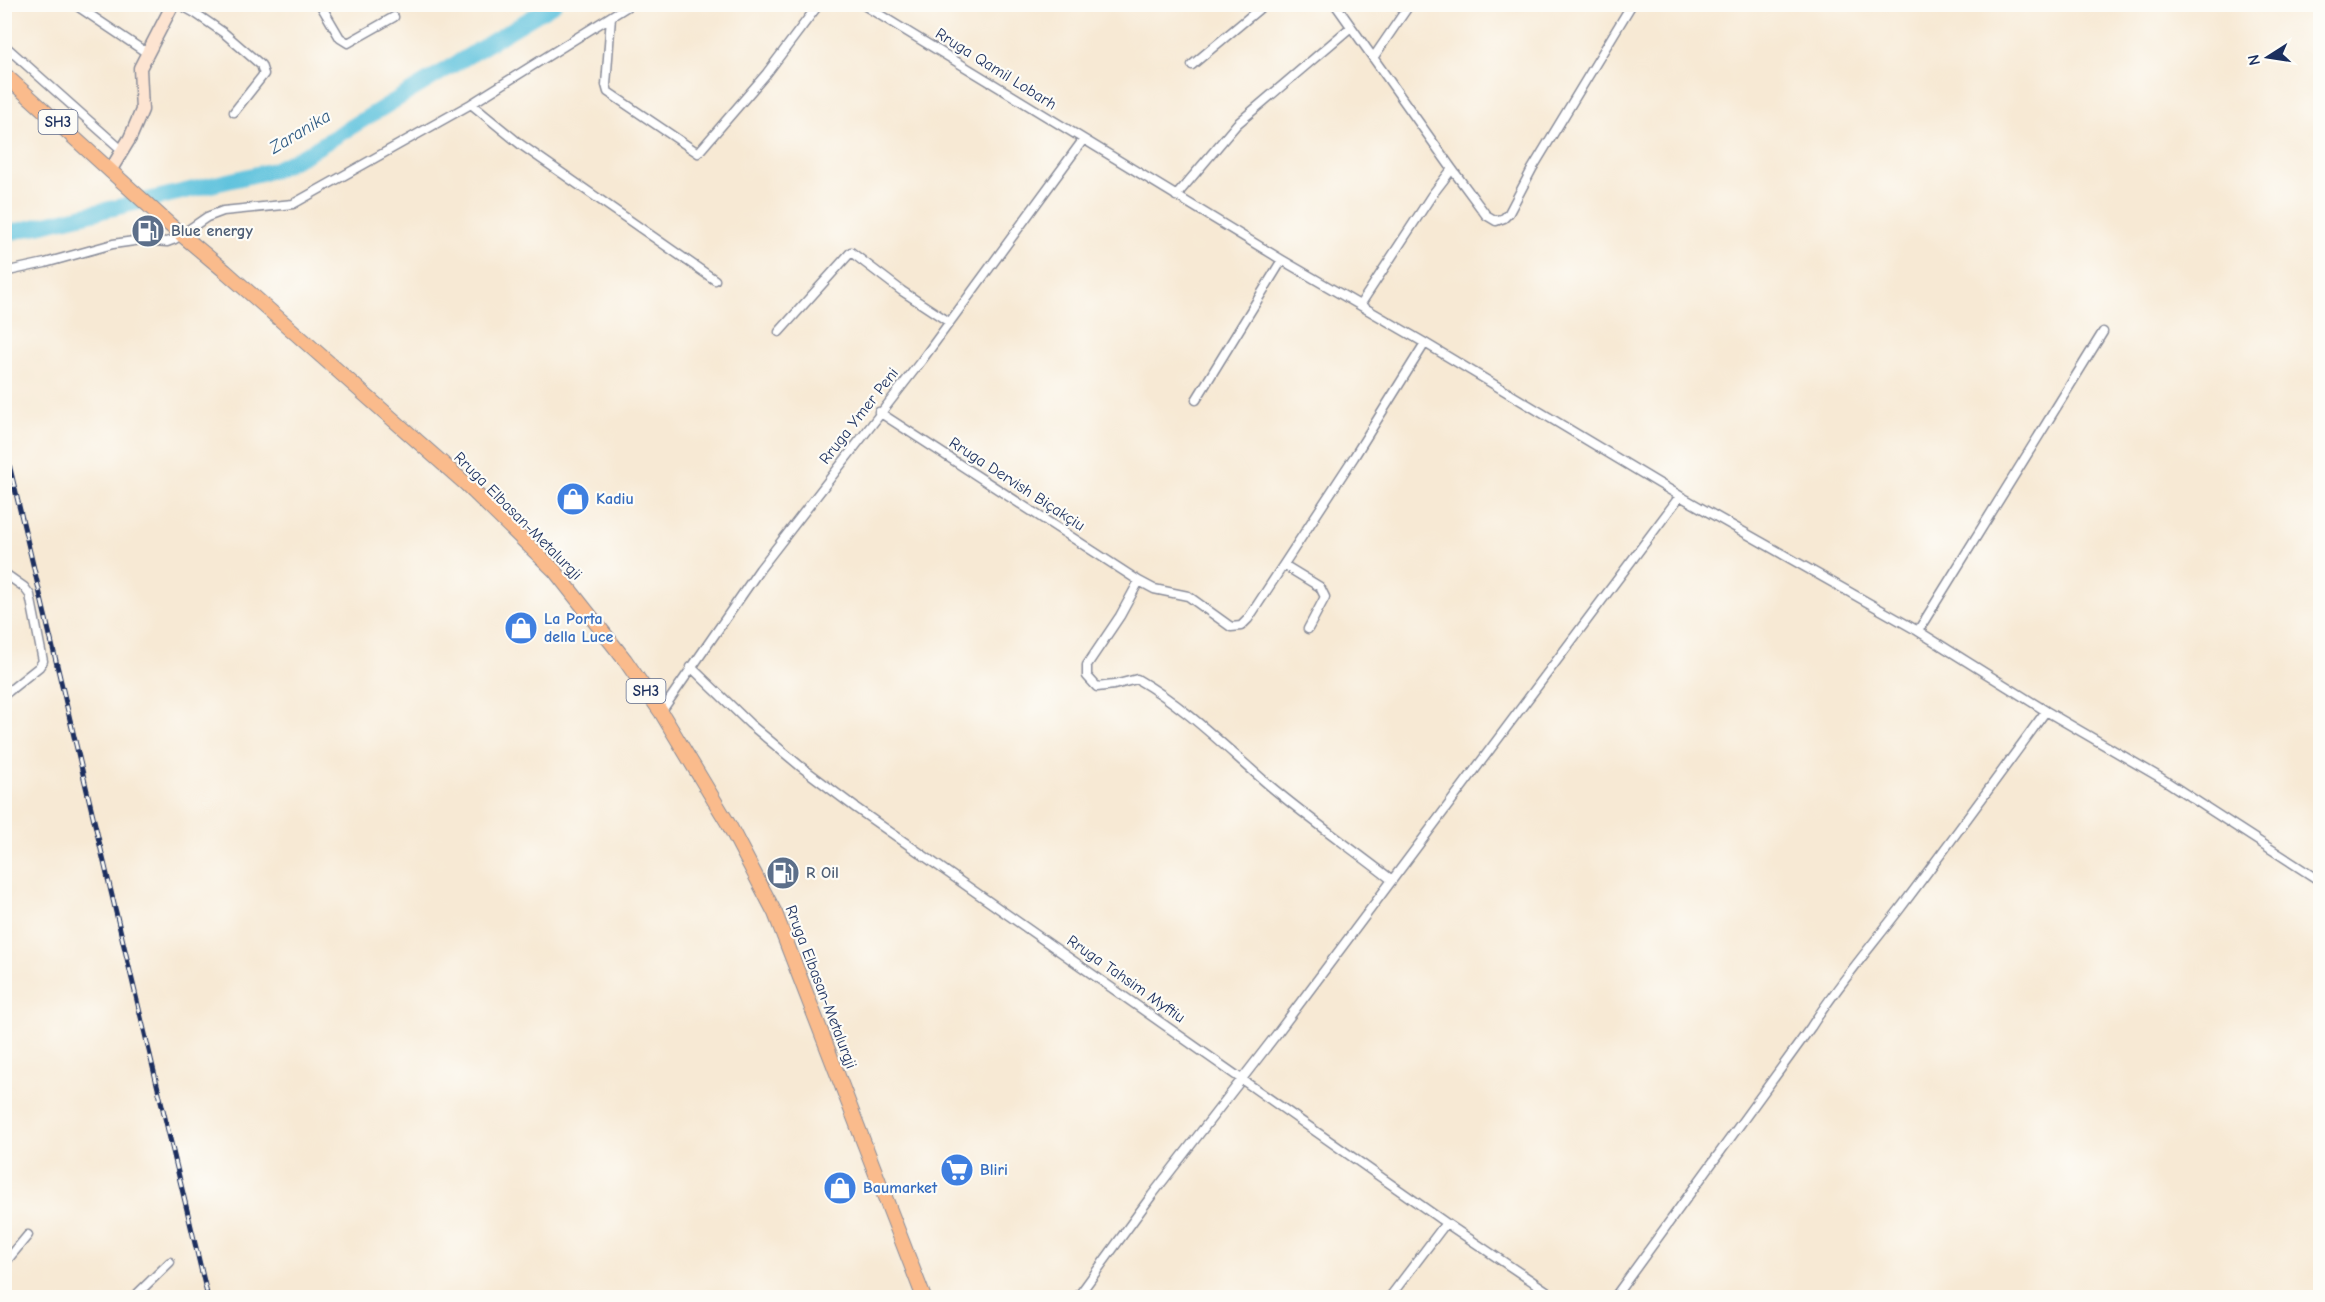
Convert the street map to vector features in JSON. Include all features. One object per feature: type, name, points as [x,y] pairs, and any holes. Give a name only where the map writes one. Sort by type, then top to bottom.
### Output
[{"type":"main road","name":"SH3","points":[[4,74],[115,175]]},
{"type":"main road","name":"Rruga Elbasan-Metalurgji","points":[[115,175],[466,484],[555,571],[625,660],[661,712],[729,825],[775,913],[924,1298]]},
{"type":"street","points":[[74,4],[147,53]]},
{"type":"street","points":[[115,175],[123,151],[142,110],[140,68],[173,4]]},
{"type":"street","points":[[179,4],[224,33],[261,65],[264,74],[234,112]]},
{"type":"street","points":[[320,4],[340,38],[348,43],[394,17]]},
{"type":"street","points":[[4,272],[113,244],[141,240],[167,242],[207,217],[223,211],[293,204],[471,104],[631,4]]},
{"type":"street","points":[[611,17],[606,85],[608,92],[698,153],[767,73],[819,4]]},
{"type":"street","name":"Rruga Qamil Lobarh","points":[[862,4],[1282,260],[1680,496],[1918,631],[2046,711],[2161,778],[2320,881]]},
{"type":"street","points":[[1192,65],[1265,4]]},
{"type":"street","points":[[1335,4],[1486,215],[1496,221],[1504,218],[1632,4]]},
{"type":"street","points":[[1373,58],[1410,4]]},
{"type":"street","points":[[1176,196],[1237,124],[1351,27]]},
{"type":"street","points":[[4,45],[123,151]]},
{"type":"street","points":[[471,104],[520,144],[715,280]]},
{"type":"street","name":"Rruga Ymer Peni","points":[[661,712],[760,569],[879,412],[922,360],[1083,140]]},
{"type":"street","points":[[1360,305],[1432,195],[1452,169]]},
{"type":"street","points":[[779,332],[851,252],[902,291],[949,322]]},
{"type":"street","points":[[1196,400],[1282,260]]},
{"type":"street","points":[[1918,631],[2103,332]]},
{"type":"street","name":"Rruga Dervish Biçakçiu","points":[[879,412],[1139,581],[1154,589],[1188,596],[1231,627],[1241,626],[1284,565],[1425,343]]},
{"type":"street","points":[[1077,1298],[1152,1195],[1680,496]]},
{"type":"street","points":[[1284,565],[1320,587],[1324,592],[1325,597],[1308,629]]},
{"type":"street","points":[[4,573],[24,587],[30,596],[43,661],[39,667],[4,695]]},
{"type":"street","points":[[1139,581],[1120,616],[1087,665],[1087,676],[1097,687],[1137,679],[1152,688],[1208,731],[1270,786],[1392,880]]},
{"type":"street","name":"Rruga Tahsim Myftiu","points":[[691,667],[750,724],[800,766],[1241,1079],[1557,1298]]},
{"type":"street","points":[[1614,1298],[1811,1027],[1830,997],[1932,866],[2046,711]]},
{"type":"street","points":[[1389,1298],[1446,1223]]},
{"type":"street","points":[[4,1264],[28,1235]]},
{"type":"street","points":[[133,1298],[170,1262]]},
{"type":"waterway","name":"Zaranika","points":[[4,234],[274,170],[305,155],[554,4]]},
{"type":"railway","points":[[4,443],[208,1298]]},
{"type":"place","name":"Blue energy","points":[[148,231]]},
{"type":"place","name":"Kadiu","points":[[573,499]]},
{"type":"place","name":"La Porta della Luce","points":[[521,628]]},
{"type":"place","name":"R Oil","points":[[783,873]]},
{"type":"place","name":"Bliri","points":[[957,1170]]},
{"type":"place","name":"Baumarket","points":[[840,1188]]}]
